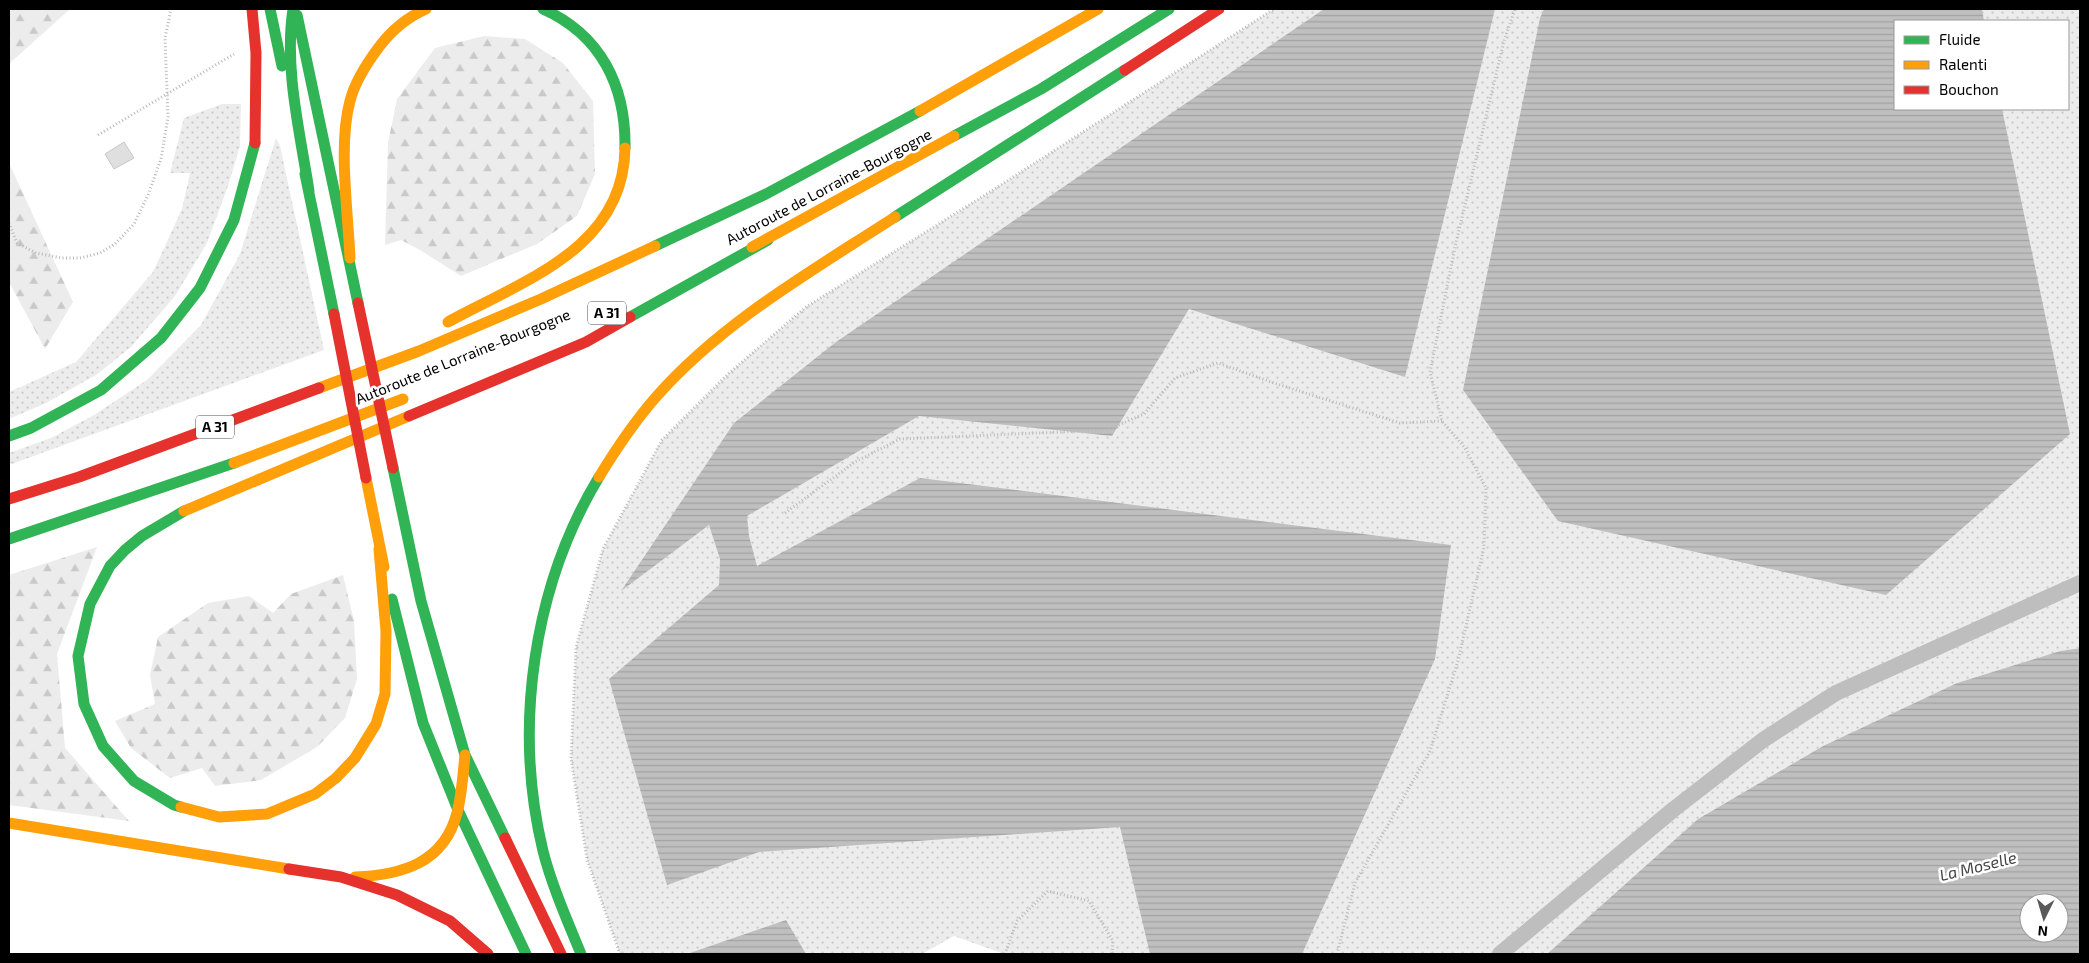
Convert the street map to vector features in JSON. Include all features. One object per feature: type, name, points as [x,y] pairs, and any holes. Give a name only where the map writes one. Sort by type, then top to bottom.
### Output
[{"type":"main road","points":[[9,436],[31,428],[101,390],[161,338],[200,288],[234,220],[256,143],[256,53],[252,9]]},
{"type":"main road","points":[[270,9],[334,314],[379,549],[423,723],[458,810],[526,954]]},
{"type":"main road","points":[[294,9],[288,35],[308,191]]},
{"type":"main road","points":[[294,9],[350,258],[421,601],[465,755],[561,954]]},
{"type":"main road","points":[[350,258],[344,136],[350,100],[364,67],[386,38],[414,14],[426,9]]},
{"type":"main road","points":[[419,351],[443,324],[537,275],[578,248],[598,226],[615,195],[623,174],[626,144],[622,106],[611,72],[594,47],[572,25],[544,9]]},
{"type":"main road","name":"Autoroute de Lorraine-Bourgogne","points":[[9,499],[79,477],[419,351],[549,295],[766,194],[950,95],[1098,9]]},
{"type":"main road","name":"Autoroute de Lorraine-Bourgogne","points":[[640,298],[768,240],[1041,89],[1169,9]]},
{"type":"main road","points":[[581,954],[565,918],[540,838],[531,783],[529,736],[531,684],[537,637],[550,588],[568,537],[589,495],[622,440],[656,397],[705,349],[773,296],[1219,9]]},
{"type":"main road","points":[[379,549],[386,649],[386,680],[381,710],[369,739],[351,763],[329,785],[303,801],[278,811],[239,817],[200,814],[167,802],[144,789],[120,767],[94,733],[81,694],[77,658],[83,624],[99,582],[111,565],[126,549],[151,530],[179,513],[586,342],[768,240]]},
{"type":"main road","name":"Autoroute de Lorraine-Bourgogne","points":[[9,539],[84,515],[318,433],[411,396]]},
{"type":"main road","points":[[341,877],[376,877],[405,870],[425,861],[442,846],[455,821],[458,810],[465,755]]},
{"type":"main road","points":[[9,823],[341,877],[397,895],[450,921],[488,954]]},
{"type":"street","points":[[1500,954],[1696,791],[1763,740],[1836,693],[2080,583]]},
{"type":"path","points":[[9,223],[17,243],[36,253],[62,258],[80,258],[100,253],[115,244],[134,224],[148,195],[161,159],[168,117],[165,38],[171,9]]},
{"type":"path","points":[[620,954],[587,859],[571,759],[576,647],[603,549],[662,440],[728,374],[806,307],[1274,9]]},
{"type":"path","points":[[1337,954],[1355,883],[1430,751],[1458,661],[1484,548],[1486,488],[1465,448],[1442,421],[1430,372],[1455,248],[1504,41],[1515,9]]},
{"type":"path","points":[[98,135],[234,54]]},
{"type":"path","points":[[785,513],[855,462],[900,439],[1107,430],[1144,414],[1176,378],[1218,363],[1274,384],[1400,424],[1442,421]]},
{"type":"path","points":[[1005,954],[1017,921],[1048,891],[1089,901],[1113,941],[1112,954]]},
{"type":"green space","points":[[12,9],[70,9],[9,64],[9,12]]},
{"type":"green space","points":[[1274,9],[2080,9],[2080,648],[2060,651],[1957,683],[1823,746],[1698,819],[1547,954],[1004,954],[954,936],[922,954],[620,954],[587,859],[571,759],[576,647],[603,549],[662,440],[728,374],[806,307],[993,190]]},
{"type":"green space","points":[[484,36],[525,39],[563,63],[593,101],[595,174],[577,216],[537,244],[461,276],[401,240],[385,245],[388,143],[397,99],[435,48]]},
{"type":"green space","points":[[222,104],[241,104],[240,146],[228,186],[207,243],[175,296],[131,347],[96,375],[46,403],[9,419],[9,392],[76,362],[153,272],[182,209],[190,173],[170,173],[184,118]]},
{"type":"green space","points":[[276,138],[280,146],[324,350],[9,465],[9,453],[51,438],[94,415],[147,380],[201,325],[240,254]]},
{"type":"green space","points":[[9,163],[73,302],[45,349],[9,282]]},
{"type":"green space","points":[[97,547],[57,654],[65,748],[129,821],[9,805],[9,575]]},
{"type":"green space","points":[[343,575],[354,621],[357,679],[345,718],[317,747],[261,780],[215,786],[202,768],[170,778],[131,748],[115,721],[155,704],[150,675],[158,637],[208,603],[249,596],[273,613],[291,594]]},
{"type":"water","points":[[1324,9],[1495,9],[1405,377],[1189,309],[1112,436],[919,416],[747,516],[749,536],[757,566],[920,478],[1451,545],[1435,659],[1302,954],[1150,954],[1120,827],[759,852],[667,885],[609,679],[719,585],[720,559],[709,525],[621,591],[734,423],[836,342]]},
{"type":"water","points":[[1544,9],[1982,9],[1984,20],[1894,20],[1894,110],[2002,110],[2070,434],[1886,595],[1558,521],[1463,390],[1540,18]]},
{"type":"water","name":"La Moselle","points":[[2080,648],[2080,954],[1547,954],[1698,819],[1823,746],[1957,683],[2060,651]]},
{"type":"water","points":[[786,920],[806,954],[687,954]]},
{"type":"building","points":[[124,142],[134,158],[114,169],[105,154]]},
{"type":"traffic: fast","points":[[270,9],[282,66]]},
{"type":"traffic: fast","points":[[293,9],[290,54],[294,100],[309,191]]},
{"type":"traffic: fast","points":[[543,9],[563,20],[580,33],[595,48],[606,65],[615,84],[621,104],[625,148]]},
{"type":"traffic: fast","points":[[954,136],[1041,89],[1169,9]]},
{"type":"traffic: fast","points":[[297,15],[358,303]]},
{"type":"traffic: fast","points":[[895,217],[1125,70]]},
{"type":"traffic: fast","points":[[655,246],[766,194],[920,111]]},
{"type":"traffic: fast","points":[[9,436],[31,428],[101,390],[161,338],[200,288],[234,220],[255,143]]},
{"type":"traffic: fast","points":[[305,174],[334,314]]},
{"type":"traffic: fast","points":[[630,317],[768,240]]},
{"type":"traffic: fast","points":[[9,539],[234,463]]},
{"type":"traffic: fast","points":[[393,468],[421,601],[465,755],[505,838]]},
{"type":"traffic: fast","points":[[581,954],[555,890],[543,851],[534,804],[530,756],[530,707],[535,658],[544,611],[558,564],[576,519],[599,477]]},
{"type":"traffic: fast","points":[[181,807],[174,805],[134,781],[103,746],[84,704],[78,656],[90,604],[110,566],[142,536],[184,511]]},
{"type":"traffic: fast","points":[[392,599],[423,723],[458,810],[526,954]]},
{"type":"traffic: slow","points":[[350,258],[344,158],[346,118],[352,94],[358,79],[384,41],[406,20],[426,9]]},
{"type":"traffic: slow","points":[[920,111],[1098,9]]},
{"type":"traffic: slow","points":[[752,247],[954,136]]},
{"type":"traffic: slow","points":[[448,322],[536,276],[564,258],[588,237],[607,212],[620,183],[625,148]]},
{"type":"traffic: slow","points":[[599,477],[648,406],[682,370],[710,345],[769,299],[895,217]]},
{"type":"traffic: slow","points":[[319,388],[419,351],[541,299],[655,246]]},
{"type":"traffic: slow","points":[[234,463],[403,399]]},
{"type":"traffic: slow","points":[[184,511],[409,416]]},
{"type":"traffic: slow","points":[[366,478],[384,567]]},
{"type":"traffic: slow","points":[[181,807],[219,817],[267,814],[315,794],[336,778],[355,758],[376,724],[385,694],[386,631],[379,549]]},
{"type":"traffic: slow","points":[[355,877],[372,876],[404,869],[419,863],[442,844],[451,830],[457,813],[465,755]]},
{"type":"traffic: slow","points":[[9,823],[289,869]]},
{"type":"traffic: jam","points":[[252,9],[256,53],[255,143]]},
{"type":"traffic: jam","points":[[1125,70],[1219,9]]},
{"type":"traffic: jam","points":[[358,303],[393,468]]},
{"type":"traffic: jam","points":[[334,314],[366,478]]},
{"type":"traffic: jam","points":[[409,416],[586,342],[630,317]]},
{"type":"traffic: jam","points":[[9,499],[79,477],[319,388]]},
{"type":"traffic: jam","points":[[505,838],[561,954]]},
{"type":"traffic: jam","points":[[289,869],[341,877],[397,895],[450,921],[488,954]]}]
